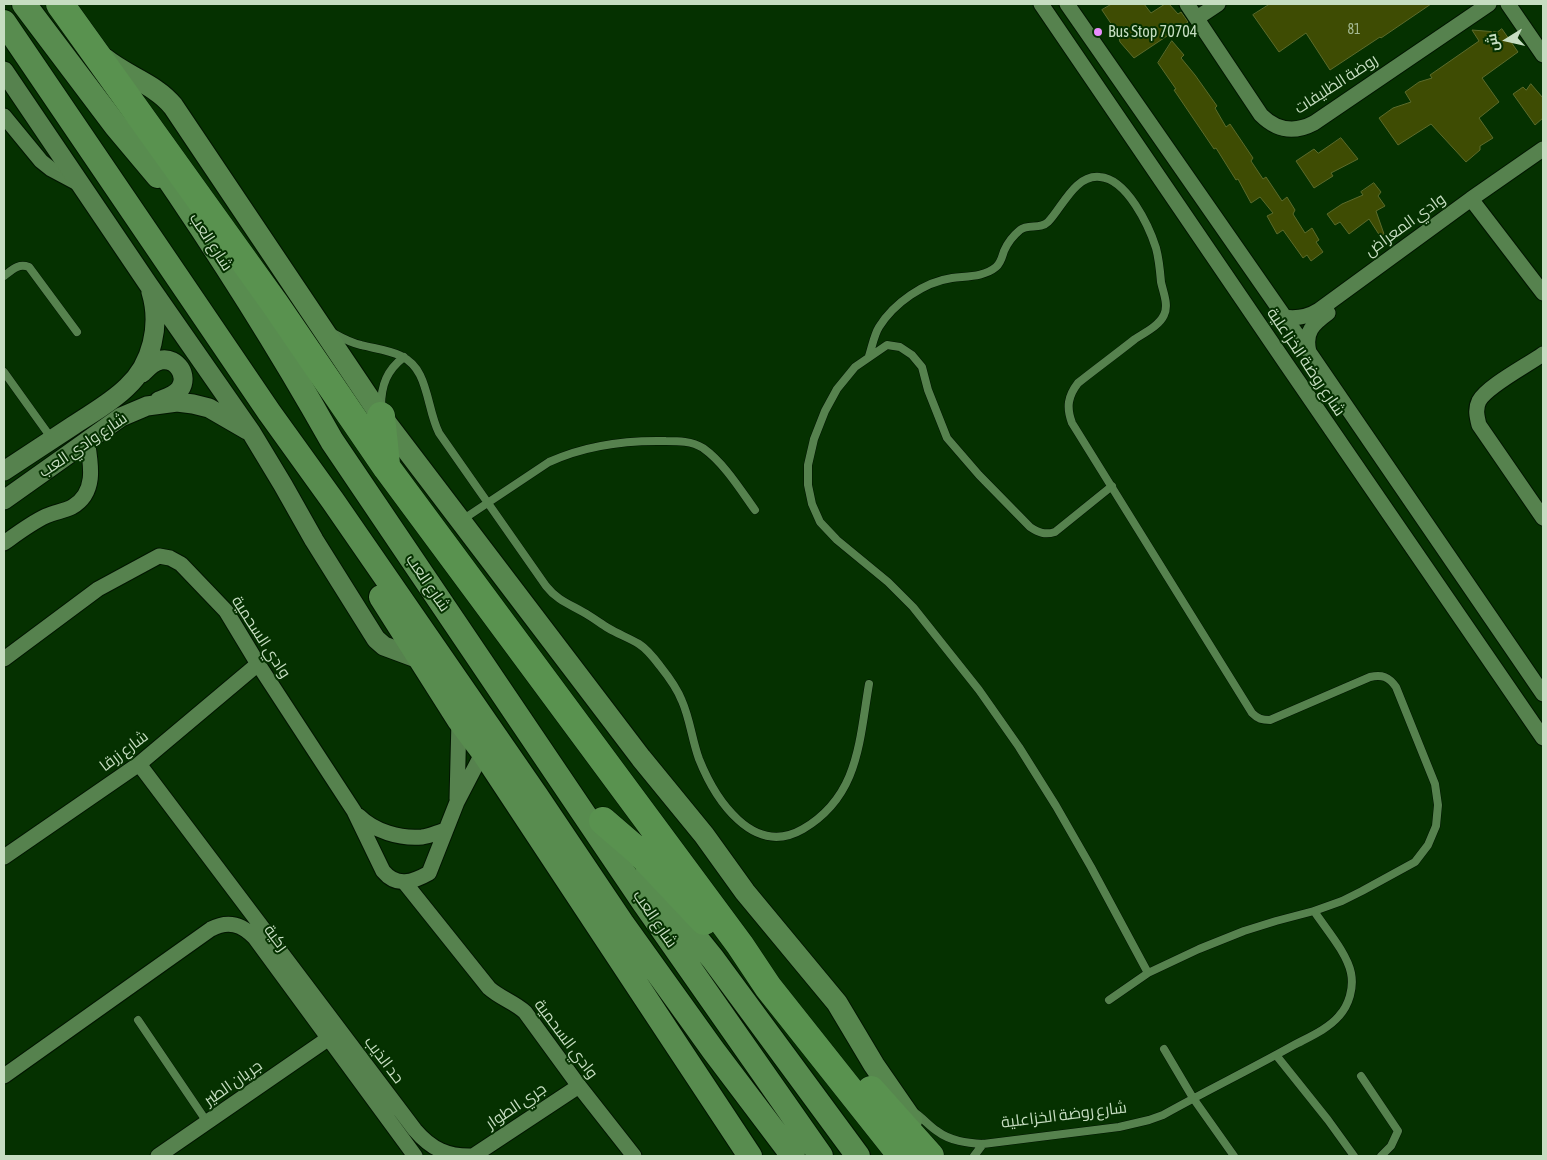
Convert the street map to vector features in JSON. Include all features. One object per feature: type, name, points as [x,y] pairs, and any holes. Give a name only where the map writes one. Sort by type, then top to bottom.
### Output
[{"type":"highway","points":[[60,4],[275,304],[387,468],[740,945],[768,986],[902,1156]]},
{"type":"highway","points":[[381,416],[387,468]]},
{"type":"highway","points":[[603,821],[639,852],[722,941],[768,986]]},
{"type":"highway","points":[[740,945],[775,977],[930,1156]]},
{"type":"main road","points":[[24,4],[116,126],[194,216]]},
{"type":"main road","name":"شارع العب","points":[[46,4],[238,282],[298,380],[332,441],[714,1004],[821,1156]]},
{"type":"main road","name":"شارع العب","points":[[4,22],[269,412],[345,518],[628,931],[713,1050],[793,1156]]},
{"type":"main road","points":[[95,52],[118,70],[161,93],[173,106],[381,416],[641,758],[708,840],[745,892],[832,997],[902,1106],[939,1156]]},
{"type":"main road","points":[[269,412],[420,660],[750,1156]]},
{"type":"main road","points":[[567,788],[603,821],[713,959],[858,1156]]},
{"type":"street","name":"شارع روضة الخزاعلية","points":[[1041,4],[1286,365],[1543,738]]},
{"type":"street","name":"شارع روضة الخزاعلية","points":[[1067,4],[1309,352],[1543,694]]},
{"type":"street","name":"روضة الظليفات","points":[[1187,4],[1261,115],[1268,122],[1286,130],[1306,128],[1489,4]]},
{"type":"street","points":[[1197,18],[1218,4]]},
{"type":"street","points":[[1508,4],[1543,55]]},
{"type":"street","points":[[4,70],[148,284],[251,432],[314,540],[376,639],[384,646],[420,660]]},
{"type":"street","points":[[4,116],[41,161],[51,169],[81,185]]},
{"type":"street","name":"وادي المعراض","points":[[1309,352],[1306,339],[1312,326],[1317,321],[1543,148]]},
{"type":"street","name":"وادي المعراض","points":[[1284,316],[1297,318],[1319,310],[1474,202],[1543,161]]},
{"type":"street","points":[[1474,202],[1543,293]]},
{"type":"street","name":"شارع وادي العب","points":[[4,471],[113,399],[135,379],[145,364],[153,340],[154,304],[148,284]]},
{"type":"street","points":[[1543,354],[1484,395],[1479,401],[1477,412],[1479,425],[1543,518]]},
{"type":"street","points":[[135,379],[155,362],[162,360],[176,363],[181,369],[183,384],[179,390],[174,395],[146,406]]},
{"type":"street","name":"شارع وادي العب","points":[[4,500],[121,417],[146,406],[177,402],[193,404],[209,408],[251,432]]},
{"type":"street","points":[[4,542],[38,520],[70,508],[85,495],[92,474],[88,440]]},
{"type":"street","name":"وادي السحمية","points":[[4,659],[98,590],[158,556],[170,558],[181,564],[226,611],[258,664],[354,811],[383,871],[393,880],[405,883],[489,988],[498,996],[516,1004],[525,1012],[579,1086],[634,1156]]},
{"type":"street","name":"شارع زرقا","points":[[4,857],[139,764],[258,664]]},
{"type":"street","points":[[457,802],[459,720]]},
{"type":"street","points":[[405,883],[418,880],[429,873],[457,802],[483,752]]},
{"type":"street","name":"حد الذيب","points":[[139,764],[279,961],[422,1139],[440,1151],[451,1155],[473,1156]]},
{"type":"street","name":"وادي السحمية","points":[[354,811],[374,828],[404,836],[422,836],[446,830]]},
{"type":"street","name":"ركية","points":[[4,1076],[218,925],[234,924],[242,927],[279,961],[329,1038],[414,1156]]},
{"type":"street","name":"جريان الطير","points":[[158,1156],[329,1038]]},
{"type":"street","name":"جري الطوار","points":[[473,1156],[579,1086]]},
{"type":"lane","points":[[869,356],[878,328],[892,310],[907,298],[935,283],[950,278],[975,276],[991,271],[1000,264],[1005,248],[1020,230],[1045,224],[1074,189],[1082,183],[1099,176],[1111,179],[1127,194],[1148,229],[1156,247],[1165,314],[1161,320],[1078,383],[1071,392],[1068,402],[1068,413],[1072,423],[1252,713],[1257,718],[1270,720],[1377,675],[1385,676],[1396,687],[1435,784],[1438,805],[1436,826],[1428,846],[1414,862],[1362,891],[1314,912],[1276,920],[1244,931],[1148,973],[1109,1000]]},
{"type":"lane","points":[[4,276],[18,266],[24,265],[29,267],[77,332]]},
{"type":"lane","points":[[322,327],[359,345],[389,351],[404,357],[410,362],[420,374],[431,415],[439,434],[546,586],[554,595],[640,645],[661,667],[682,700],[699,757],[717,794],[738,820],[750,829],[764,836],[780,838],[792,836],[822,816],[835,803],[846,786],[854,764],[868,684]]},
{"type":"lane","points":[[1112,486],[1055,532],[1046,534],[1037,532],[979,476],[947,438],[928,390],[922,367],[912,354],[900,347],[887,346],[869,356],[855,367],[837,389],[814,439],[808,465],[808,485],[812,504],[820,522],[837,540],[888,582],[913,607],[979,690],[1019,747],[1056,806],[1148,973]]},
{"type":"lane","points":[[381,416],[383,385],[391,369],[404,357]]},
{"type":"lane","points":[[4,372],[52,439]]},
{"type":"lane","points":[[461,521],[549,462],[564,456],[611,444],[648,440],[688,442],[702,447],[714,457],[755,510]]},
{"type":"lane","name":"شارع روضة الخزاعلية","points":[[902,1106],[919,1115],[938,1133],[966,1143],[983,1144],[1107,1129],[1149,1120],[1276,1055],[1326,1027],[1338,1017],[1347,1005],[1351,990],[1351,974],[1347,960],[1314,912]]},
{"type":"lane","points":[[138,1020],[207,1122]]},
{"type":"lane","points":[[1164,1049],[1193,1098],[1234,1156]]},
{"type":"lane","points":[[1276,1055],[1354,1156]]},
{"type":"lane","points":[[1361,1076],[1398,1131],[1391,1146],[1381,1156]]},
{"type":"lane","name":"شارع روضة الخزاعلية","points":[[974,1156],[983,1144]]},
{"type":"building","points":[[1112,4],[1144,4],[1151,13],[1165,4],[1169,4],[1178,14],[1181,12],[1188,22],[1134,58],[1120,42],[1118,34],[1102,10]]},
{"type":"building","points":[[1270,4],[1431,4],[1330,70],[1306,33],[1279,52],[1253,15]]},
{"type":"building","points":[[1502,29],[1518,52],[1482,78],[1499,102],[1479,118],[1493,138],[1480,146],[1480,150],[1466,162],[1431,124],[1398,145],[1379,118],[1393,108],[1411,102],[1405,92],[1419,82],[1432,78],[1430,75],[1479,41],[1472,30],[1497,32]]},
{"type":"building","points":[[1172,41],[1184,55],[1181,58],[1217,106],[1215,108],[1226,127],[1230,124],[1253,158],[1251,161],[1263,179],[1266,177],[1282,201],[1287,197],[1295,210],[1293,214],[1305,233],[1312,228],[1319,240],[1316,242],[1323,252],[1311,261],[1307,255],[1303,258],[1283,230],[1277,234],[1267,216],[1273,213],[1260,197],[1251,203],[1238,179],[1236,180],[1216,148],[1214,149],[1174,90],[1176,89],[1158,63]]},
{"type":"building","points":[[1531,84],[1543,98],[1543,118],[1535,125],[1513,94],[1523,87],[1526,90]]},
{"type":"building","points":[[1341,138],[1358,159],[1331,173],[1333,176],[1314,188],[1296,161],[1314,149],[1318,153]]},
{"type":"building","points":[[1374,183],[1381,192],[1378,196],[1385,206],[1376,211],[1384,234],[1380,236],[1369,219],[1349,234],[1340,222],[1335,225],[1327,214],[1342,204],[1363,195],[1361,192]]},
{"type":"place","name":"Bus Stop 70704","points":[[1098,32]]}]
